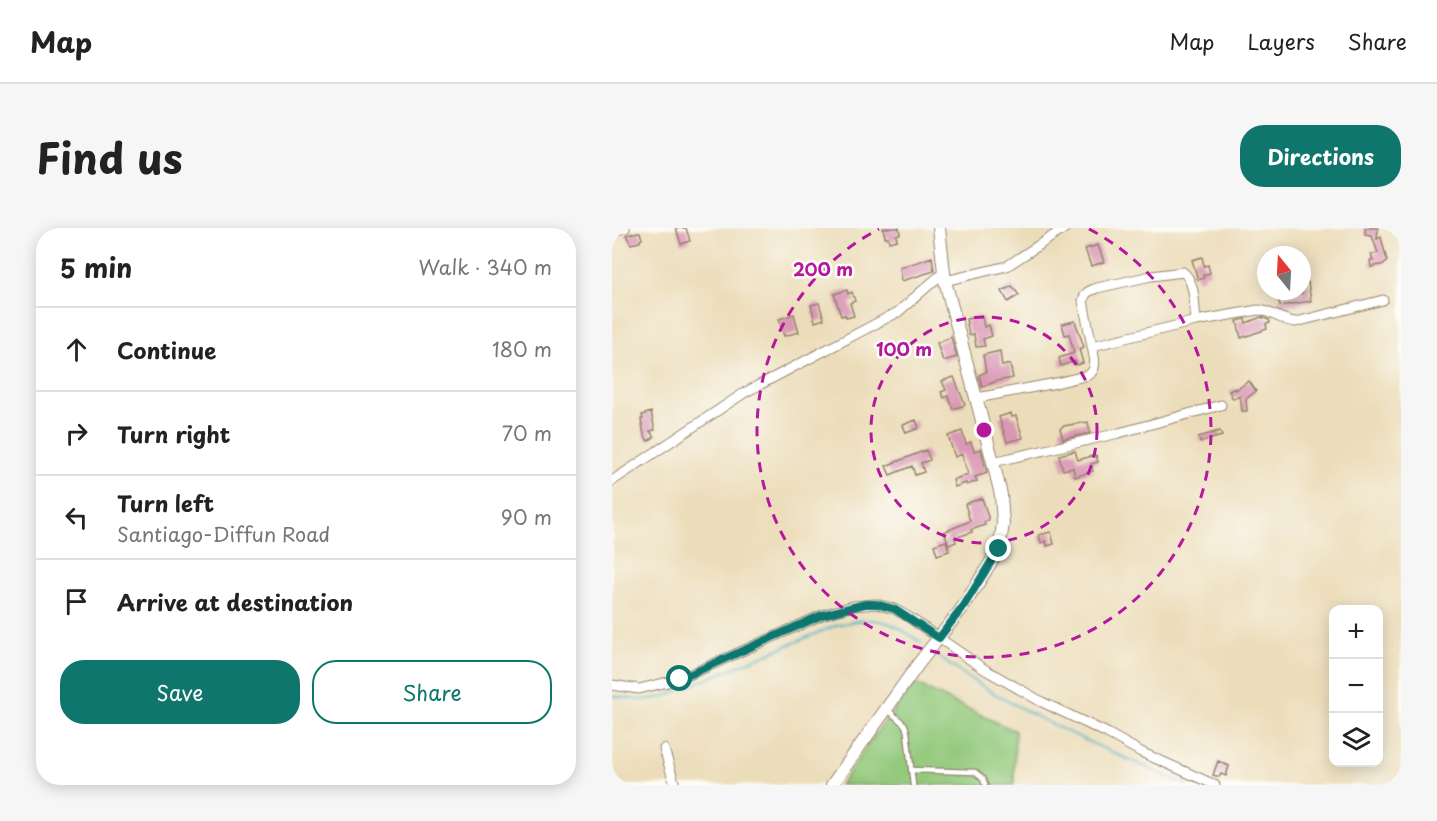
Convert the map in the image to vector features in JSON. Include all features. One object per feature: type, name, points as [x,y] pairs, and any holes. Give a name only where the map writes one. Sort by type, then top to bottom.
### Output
[{"type":"main road","points":[[832,785],[963,607],[999,549],[1004,524],[1001,495],[993,462],[944,277],[939,228]]},
{"type":"street","points":[[612,231],[625,228]]},
{"type":"street","points":[[612,481],[744,393],[898,312],[944,277],[1007,266],[1065,228]]},
{"type":"street","points":[[977,398],[1056,383],[1093,372],[1095,366],[1083,301],[1088,291],[1151,276],[1183,272],[1191,283],[1196,321]]},
{"type":"street","points":[[1092,346],[1196,321],[1258,310],[1267,310],[1287,321],[1296,322],[1383,300]]},
{"type":"street","points":[[993,462],[1119,433],[1221,405]]},
{"type":"street","points":[[612,685],[639,689],[680,679],[822,615],[865,604],[876,604],[894,609],[984,669],[1042,702],[1141,752],[1215,785]]},
{"type":"street","points":[[664,749],[675,785]]},
{"type":"lane","points":[[887,709],[905,725],[913,785]]},
{"type":"lane","points":[[911,770],[975,772],[983,779],[985,785]]},
{"type":"green space","points":[[915,684],[1015,731],[1014,785],[840,785],[874,736]]},
{"type":"building","points":[[676,228],[686,228],[690,241],[681,244]]},
{"type":"building","points":[[883,228],[899,228],[900,234],[896,235],[897,240],[889,242]]},
{"type":"building","points":[[1365,228],[1378,228],[1377,239],[1381,237],[1387,261],[1384,264],[1371,267],[1370,261],[1373,261],[1371,254],[1378,253],[1372,236],[1365,235]]},
{"type":"building","points":[[640,232],[642,239],[640,242],[631,244],[626,235]]},
{"type":"building","points":[[1098,245],[1104,262],[1091,266],[1085,249]]},
{"type":"building","points":[[932,257],[934,271],[902,281],[900,268]]},
{"type":"building","points":[[1202,257],[1204,266],[1208,265],[1210,273],[1198,280],[1192,260]]},
{"type":"building","points":[[1012,286],[1019,295],[1008,302],[1002,291]]},
{"type":"building","points":[[847,290],[848,294],[852,292],[855,301],[850,303],[854,316],[846,318],[845,315],[841,316],[834,294]]},
{"type":"building","points":[[1278,300],[1311,300],[1311,301],[1280,306]]},
{"type":"building","points":[[819,303],[824,319],[815,322],[811,305]]},
{"type":"building","points":[[794,314],[799,332],[784,336],[779,319]]},
{"type":"building","points":[[982,316],[984,327],[989,325],[992,336],[983,339],[985,346],[976,347],[974,334],[969,335],[966,319]]},
{"type":"building","points":[[1261,317],[1269,320],[1270,323],[1266,324],[1267,329],[1241,338],[1237,321],[1245,319],[1246,323]]},
{"type":"building","points":[[1075,321],[1084,347],[1079,349],[1083,363],[1077,365],[1075,361],[1061,366],[1059,358],[1074,353],[1069,334],[1065,335],[1062,324]]},
{"type":"building","points":[[951,337],[957,357],[943,361],[937,343]]},
{"type":"building","points":[[1000,351],[1002,366],[1010,364],[1013,378],[982,387],[979,375],[986,372],[983,355]]},
{"type":"building","points":[[954,377],[965,405],[953,409],[948,396],[944,398],[941,392],[946,390],[942,381]]},
{"type":"building","points":[[1249,381],[1256,391],[1246,399],[1247,411],[1242,411],[1240,396],[1233,399],[1229,391],[1236,388],[1236,390]]},
{"type":"building","points":[[651,412],[655,430],[650,431],[654,437],[648,441],[644,435],[641,419],[643,419],[642,415]]},
{"type":"building","points":[[1011,413],[1012,417],[1016,416],[1023,438],[1007,442],[999,417]]},
{"type":"building","points":[[916,420],[919,428],[906,433],[903,425]]},
{"type":"building","points":[[1088,422],[1090,433],[1063,439],[1060,429],[1063,426]]},
{"type":"building","points":[[962,431],[966,444],[971,442],[974,451],[981,449],[987,473],[975,477],[977,481],[955,487],[953,480],[968,474],[962,454],[955,457],[948,436]]},
{"type":"building","points":[[1220,431],[1222,436],[1200,442],[1198,437]]},
{"type":"building","points":[[926,450],[930,460],[921,463],[924,472],[915,475],[912,466],[890,475],[886,466]]},
{"type":"building","points":[[1075,451],[1078,460],[1096,455],[1098,462],[1091,464],[1093,471],[1075,477],[1073,468],[1063,470],[1059,455]]},
{"type":"building","points":[[982,498],[989,520],[984,522],[985,525],[971,530],[972,532],[955,538],[956,542],[949,545],[944,532],[970,521],[965,504]]},
{"type":"building","points":[[1051,532],[1054,544],[1047,546],[1046,541],[1041,543],[1039,535]]},
{"type":"building","points":[[946,541],[949,551],[937,555],[934,545]]},
{"type":"building","points":[[1218,761],[1229,766],[1226,776],[1213,775]]},
{"type":"waterway","points":[[612,696],[642,700],[663,697],[837,625],[862,620],[882,621],[890,624],[900,628],[921,643]]},
{"type":"waterway","points":[[936,655],[964,675],[1025,711],[1091,743],[1188,785]]},
{"type":"route","points":[[680,679],[822,615],[865,604],[876,604],[894,609],[939,638],[963,607],[999,549]]}]
